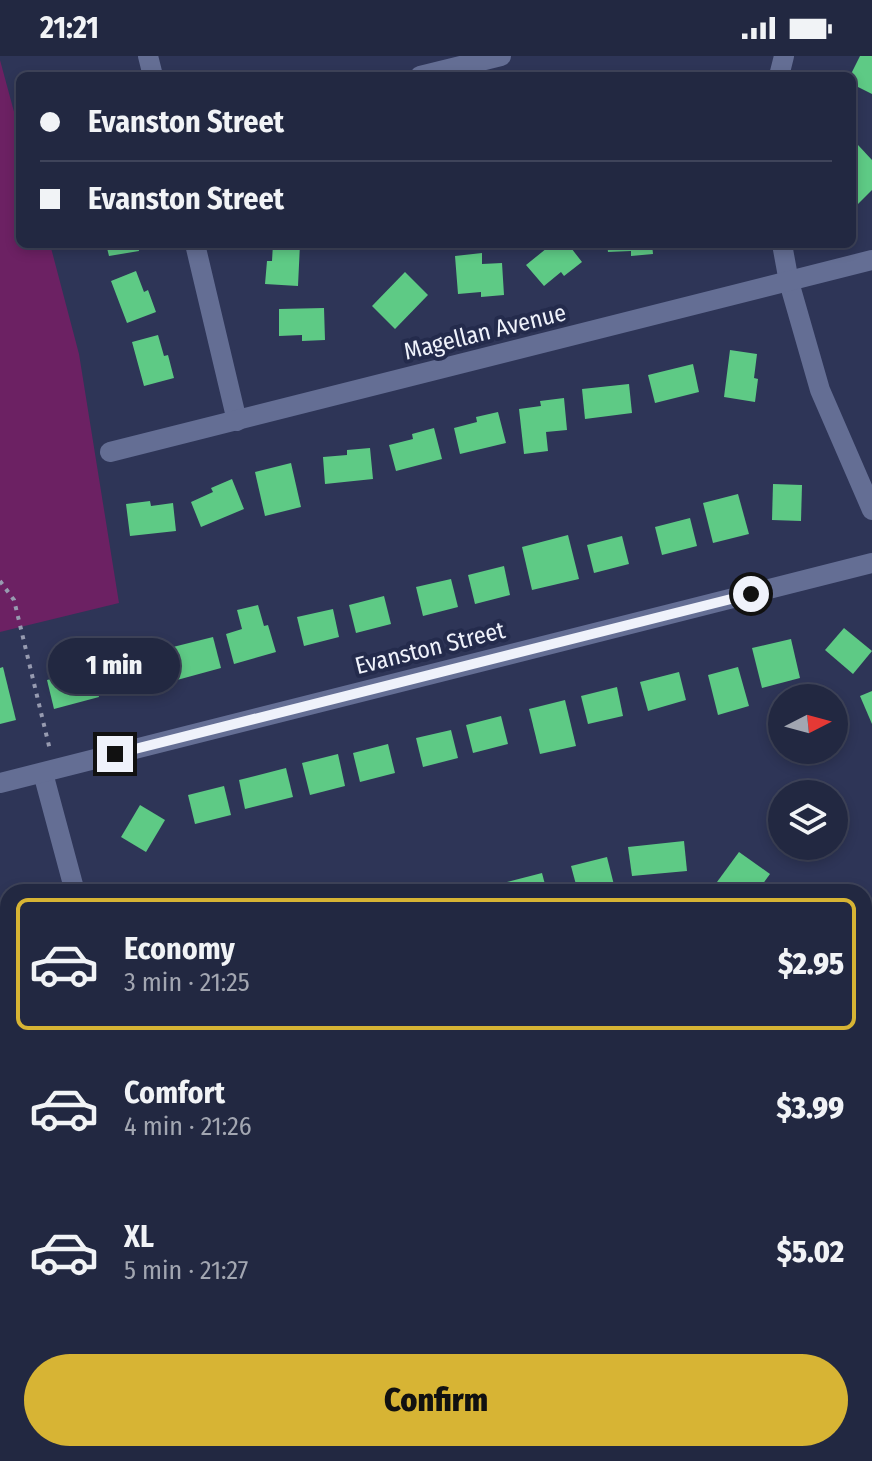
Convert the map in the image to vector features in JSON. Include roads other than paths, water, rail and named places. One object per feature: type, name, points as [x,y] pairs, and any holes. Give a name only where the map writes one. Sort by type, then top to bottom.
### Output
[{"type":"street","points":[[427,72],[446,62],[501,56]]},
{"type":"street","points":[[196,248],[237,421]]},
{"type":"street","points":[[783,248],[789,282],[820,390],[872,510]]},
{"type":"street","name":"Magellan Avenue","points":[[110,452],[872,260]]},
{"type":"street","name":"Evanston Street","points":[[0,783],[872,563]]},
{"type":"street","points":[[49,771],[73,884]]}]
